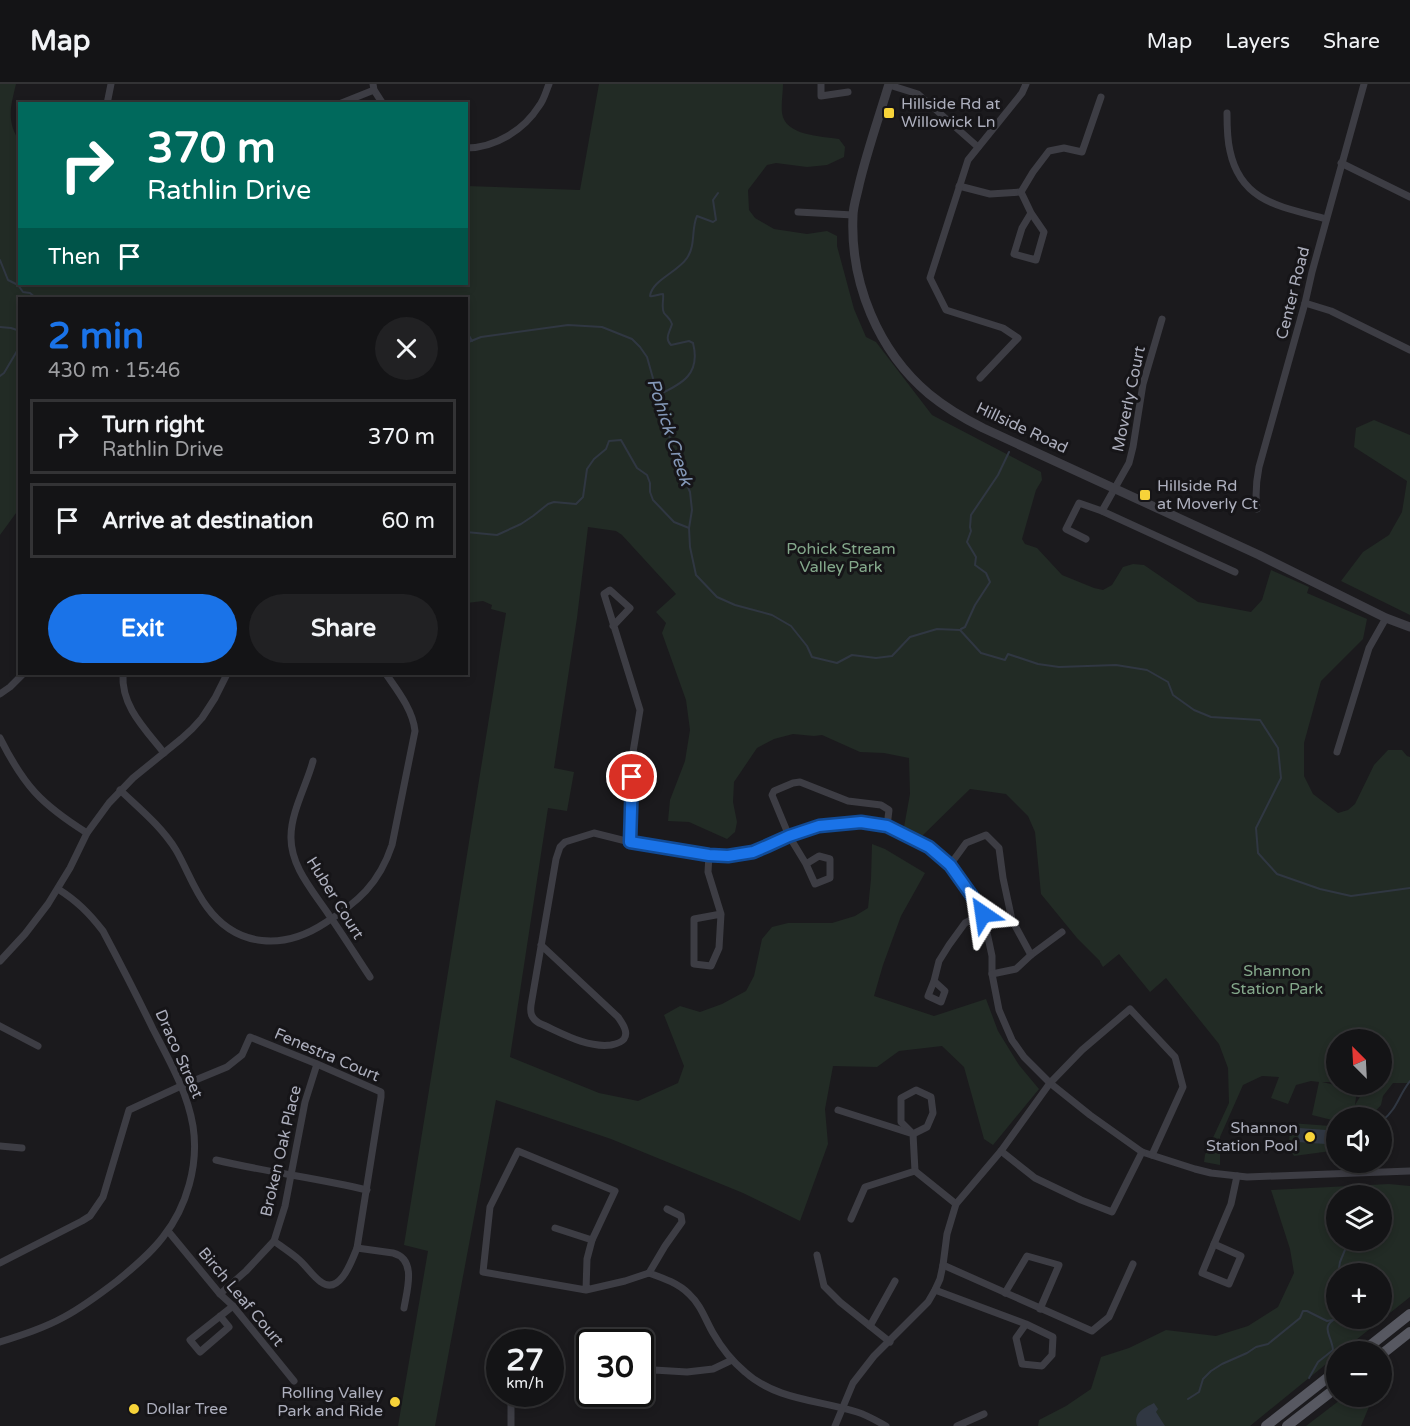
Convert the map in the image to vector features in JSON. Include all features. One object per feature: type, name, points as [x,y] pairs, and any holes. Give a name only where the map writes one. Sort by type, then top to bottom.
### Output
[{"type":"main road","points":[[1376,1341],[1410,1314]]},
{"type":"main road","points":[[1392,1346],[1410,1332]]},
{"type":"main road","points":[[1266,1426],[1326,1379]]},
{"type":"main road","points":[[1287,1426],[1326,1396]]},
{"type":"street","points":[[107,102],[111,84]]},
{"type":"street","points":[[468,148],[497,141],[522,126],[540,105],[549,84]]},
{"type":"street","points":[[821,84],[821,96],[848,92]]},
{"type":"street","points":[[889,84],[918,94],[978,147]]},
{"type":"street","name":"Hillside Road","points":[[889,84],[862,171],[853,215],[857,270],[875,324],[895,357],[919,386],[943,405],[969,421],[1330,589],[1386,618],[1410,627]]},
{"type":"street","points":[[980,378],[1018,338],[1003,327],[946,310],[930,278],[968,160],[1022,93],[1026,84]]},
{"type":"street","name":"Center Road","points":[[1257,509],[1255,495],[1259,467],[1364,84]]},
{"type":"street","points":[[343,102],[374,87],[382,102]]},
{"type":"street","points":[[1021,192],[1033,171],[1049,151],[1064,148],[1082,152],[1101,97]]},
{"type":"street","points":[[1227,113],[1229,149],[1237,172],[1247,186],[1277,206],[1326,219]]},
{"type":"street","points":[[1341,163],[1410,196]]},
{"type":"street","points":[[959,186],[990,194],[1021,192]]},
{"type":"street","points":[[1021,192],[1044,232],[1036,260],[1014,254],[1022,228],[1031,213]]},
{"type":"street","points":[[798,212],[853,215]]},
{"type":"street","points":[[1305,303],[1331,311],[1410,350]]},
{"type":"street","name":"Moverly Court","points":[[1102,511],[1129,463],[1143,384],[1162,319]]},
{"type":"street","points":[[1086,539],[1066,530],[1078,502],[1235,572]]},
{"type":"street","points":[[613,626],[630,608],[610,590],[604,594],[613,626],[640,710],[632,758],[630,842]]},
{"type":"street","points":[[1337,752],[1369,648],[1386,618]]},
{"type":"street","points":[[0,694],[22,675]]},
{"type":"street","points":[[123,675],[123,685],[133,713],[164,753]]},
{"type":"street","points":[[0,961],[39,916],[58,889],[87,833],[109,802],[120,790],[182,739],[202,718],[226,675]]},
{"type":"street","points":[[120,790],[163,832],[176,850],[208,909],[221,922],[238,933],[257,939],[280,941],[301,936],[332,919],[362,896],[373,884],[392,845],[415,731],[403,698],[387,675]]},
{"type":"street","points":[[0,738],[14,766],[28,786],[53,811],[87,833]]},
{"type":"street","name":"Huber Court","points":[[314,761],[295,814],[290,838],[292,852],[297,865],[370,977]]},
{"type":"street","points":[[806,864],[789,836],[773,793],[793,783],[800,782],[848,801],[886,807],[889,812],[887,826]]},
{"type":"street","points":[[541,945],[622,1022],[625,1038],[616,1044],[594,1046],[587,1044],[535,1021],[531,1015],[531,1005],[541,945],[556,859],[565,842],[594,833],[630,842],[728,856],[753,852],[804,830],[835,823],[861,822],[887,826],[929,847],[950,865],[983,914],[992,956],[992,974],[999,1010],[1012,1040],[1024,1057],[1050,1083],[1109,1130],[1142,1152],[1195,1169],[1247,1177],[1410,1171]]},
{"type":"street","points":[[950,865],[966,843],[986,835],[999,848],[1012,920],[1031,955]]},
{"type":"street","points":[[709,855],[708,872],[721,914],[719,948],[711,966],[694,964],[694,919],[721,914]]},
{"type":"street","name":"Draco Street","points":[[0,1342],[63,1318],[85,1305],[148,1254],[168,1231],[178,1214],[193,1165],[193,1125],[181,1086],[103,931],[91,915],[58,889]]},
{"type":"street","points":[[934,981],[939,962],[965,923],[983,914]]},
{"type":"street","points":[[992,974],[1016,969],[1062,932]]},
{"type":"street","points":[[836,1426],[853,1383],[870,1361],[928,1302],[935,1290],[944,1265],[947,1234],[956,1204],[1001,1151],[1050,1083],[1082,1050],[1130,1009],[1175,1057],[1183,1088],[1152,1155]]},
{"type":"street","points":[[0,1026],[38,1046]]},
{"type":"street","name":"Fenestra Court","points":[[181,1086],[227,1067],[242,1056],[250,1037],[381,1092],[381,1104],[357,1248],[348,1270],[342,1278],[326,1286],[298,1259],[274,1241]]},
{"type":"street","name":"Broken Oak Place","points":[[220,1294],[274,1241],[285,1206],[305,1102],[316,1064]]},
{"type":"street","points":[[0,1263],[90,1216],[103,1197],[129,1110],[181,1086]]},
{"type":"street","points":[[838,1110],[913,1134],[927,1127],[933,1113],[931,1097],[916,1090],[901,1098],[901,1122],[913,1134],[915,1172],[956,1204]]},
{"type":"street","points":[[0,1146],[22,1148]]},
{"type":"street","points":[[586,1290],[587,1259],[592,1240],[615,1191],[518,1151],[490,1207],[483,1272],[586,1290],[649,1273],[682,1222],[681,1216],[667,1209]]},
{"type":"street","points":[[1001,1151],[1035,1178],[1112,1212],[1142,1152]]},
{"type":"street","points":[[216,1160],[367,1190]]},
{"type":"street","points":[[851,1219],[865,1187],[915,1172]]},
{"type":"street","points":[[1214,1244],[1241,1256],[1229,1284],[1202,1274],[1214,1244],[1231,1204],[1237,1176]]},
{"type":"street","points":[[555,1228],[592,1240]]},
{"type":"street","name":"Birch Leaf Court","points":[[168,1231],[294,1381]]},
{"type":"street","points":[[357,1248],[399,1254],[403,1257],[409,1272],[404,1308]]},
{"type":"street","points":[[817,1255],[824,1286],[840,1302],[890,1342]]},
{"type":"street","points":[[1005,1293],[1027,1256],[1059,1265],[1040,1309]]},
{"type":"street","points":[[944,1265],[1092,1331],[1109,1317],[1133,1264]]},
{"type":"street","points":[[649,1273],[680,1286],[690,1294],[701,1309],[714,1336],[746,1373],[770,1388],[793,1397],[860,1413],[886,1426]]},
{"type":"street","points":[[870,1326],[895,1281]]},
{"type":"street","points":[[935,1290],[1026,1324],[1053,1337],[1052,1355],[1041,1366],[1022,1364],[1016,1338],[1026,1324]]},
{"type":"street","points":[[220,1316],[229,1327],[200,1352],[190,1340],[220,1316],[233,1306]]},
{"type":"street","points":[[654,1370],[687,1372],[713,1369],[732,1359]]},
{"type":"street","points":[[511,1407],[511,1426]]},
{"type":"street","points":[[957,1426],[984,1414]]},
{"type":"green space","points":[[0,84],[16,84],[11,119],[18,138],[18,285],[468,285],[468,186],[580,190],[599,84],[783,84],[782,113],[785,121],[797,131],[805,134],[839,139],[845,147],[844,157],[827,165],[807,167],[776,163],[767,165],[748,190],[749,210],[755,218],[774,229],[807,234],[827,231],[837,236],[837,246],[854,309],[866,337],[876,342],[932,415],[1041,472],[1042,480],[1036,490],[1022,539],[1025,544],[1037,548],[1062,575],[1103,590],[1112,585],[1123,567],[1133,564],[1144,565],[1198,602],[1251,612],[1262,600],[1271,570],[1309,587],[1307,593],[1367,619],[1363,639],[1321,681],[1304,743],[1304,776],[1313,794],[1338,813],[1348,810],[1355,804],[1374,765],[1388,750],[1402,750],[1410,757],[1410,1083],[1392,1084],[1392,1029],[1326,1029],[1326,1082],[1322,1082],[1326,1083],[1326,1095],[1356,1095],[1355,1105],[1361,1095],[1384,1095],[1379,1107],[1326,1107],[1326,1118],[1312,1115],[1319,1082],[1311,1081],[1296,1085],[1288,1104],[1271,1098],[1279,1077],[1262,1076],[1243,1085],[1220,1137],[1220,1165],[1204,1162],[1205,1155],[1229,1103],[1228,1068],[1219,1044],[1166,978],[1150,992],[1119,954],[1103,967],[1077,938],[1041,894],[1035,832],[1028,816],[1006,794],[970,789],[922,836],[904,827],[910,794],[909,758],[884,753],[860,752],[822,735],[793,734],[774,739],[757,748],[734,782],[733,802],[737,822],[735,832],[727,839],[689,822],[668,821],[670,800],[685,761],[690,730],[686,700],[662,633],[666,623],[656,612],[676,594],[622,535],[616,531],[588,527],[577,618],[554,768],[574,772],[567,811],[548,808],[510,1057],[599,1093],[638,1101],[678,1083],[684,1066],[664,1015],[680,1006],[700,1012],[722,1004],[746,991],[754,976],[762,939],[772,927],[788,923],[832,923],[855,916],[868,908],[872,844],[885,849],[925,873],[901,916],[874,996],[934,1016],[986,999],[998,1031],[1019,1065],[1039,1089],[993,1145],[984,1139],[964,1067],[942,1046],[899,1051],[877,1067],[833,1066],[825,1109],[828,1144],[800,1221],[743,1193],[611,1139],[496,1100],[435,1426],[398,1426],[428,1251],[404,1245],[506,613],[491,609],[492,605],[483,601],[468,603],[468,297],[18,297],[18,510],[0,535]]},
{"type":"green space","points":[[1374,420],[1410,435],[1410,615],[1341,581],[1363,552],[1389,535],[1402,512],[1407,481],[1354,447],[1356,428]]},
{"type":"green space","name":"Shannon Station Pool","points":[[1290,1123],[1326,1126],[1326,1152],[1294,1156],[1289,1148]]},
{"type":"green space","points":[[1389,1184],[1410,1186],[1410,1297],[1392,1311],[1392,1263],[1326,1263],[1326,1329],[1370,1329],[1355,1341],[1326,1341],[1326,1364],[1250,1426],[1038,1426],[1039,1420],[1066,1406],[1091,1389],[1101,1357],[1129,1348],[1166,1330],[1216,1336],[1248,1326],[1278,1307],[1294,1273],[1290,1249],[1271,1190],[1326,1187],[1326,1251],[1392,1251],[1392,1185],[1369,1185]]},
{"type":"green space","points":[[1331,1407],[1369,1407],[1361,1426],[1306,1426]]},
{"type":"shaded area","points":[[1299,1128],[1326,1130],[1325,1144],[1298,1142]]},
{"type":"shaded area","points":[[1154,1403],[1158,1409],[1156,1412],[1165,1426],[1137,1426],[1138,1414]]},
{"type":"waterway","points":[[658,395],[675,387],[688,377],[695,354],[693,343],[689,341],[671,345],[668,335],[672,324],[663,311],[663,294],[650,296],[655,285],[678,268],[690,253],[697,216],[713,222],[716,220],[713,200],[718,193]]},
{"type":"waterway","points":[[0,260],[8,280],[18,285]]},
{"type":"waterway","points":[[18,285],[23,292],[30,293],[35,297]]},
{"type":"waterway","points":[[468,322],[468,334],[472,341]]},
{"type":"waterway","name":"Pohick Creek","points":[[468,342],[481,337],[568,325],[602,327],[632,339],[647,357],[676,460],[690,492],[692,510],[689,528],[690,547],[696,575],[717,597],[735,605],[772,615],[791,626],[807,646],[812,657],[837,663],[852,655],[876,658],[892,656],[910,637],[937,629],[960,630],[981,653],[1005,660],[1008,654],[1038,664],[1059,667],[1116,665],[1147,670],[1168,682],[1173,695],[1194,710],[1211,717],[1260,720],[1278,748],[1281,778],[1256,828],[1258,853],[1277,874],[1320,889],[1351,896],[1410,888]]},
{"type":"waterway","points":[[0,327],[18,330]]},
{"type":"waterway","name":"Pohick Creek","points":[[0,376],[18,349]]},
{"type":"waterway","points":[[468,532],[497,535],[521,524],[548,504],[554,502],[576,504],[583,497],[587,469],[594,459],[606,449],[609,441],[621,440],[637,468],[647,475],[653,500],[674,522],[689,528]]},
{"type":"waterway","points":[[961,629],[965,627],[975,605],[990,582],[986,573],[975,565],[976,557],[967,542],[971,531],[971,515],[998,475],[1009,452]]},
{"type":"waterway","points":[[1392,1109],[1410,1081]]},
{"type":"waterway","points":[[1340,1263],[1344,1251]]},
{"type":"waterway","points":[[1188,1399],[1199,1392],[1203,1379],[1211,1371],[1256,1347],[1268,1344],[1300,1318],[1303,1311],[1326,1320]]},
{"type":"waterway","points":[[1309,1378],[1318,1362],[1333,1350],[1328,1329]]},
{"type":"place","name":"Hillside Rd at Willowick Ln","points":[[889,113]]},
{"type":"place","name":"Hillside Rd at Moverly Ct","points":[[1145,495]]},
{"type":"place","name":"Shannon Station Pool","points":[[1310,1137]]},
{"type":"place","name":"Rolling Valley Park and Ride","points":[[395,1402]]},
{"type":"place","name":"Dollar Tree","points":[[134,1409]]},
{"type":"route","points":[[632,777],[630,842],[728,856],[753,852],[819,826],[861,822],[887,826],[929,847],[950,865],[983,914]]},
{"type":"park label","name":"Pohick Stream Valley Park","points":[[841,558]]},
{"type":"park label","name":"Shannon Station Park","points":[[1277,980]]}]
